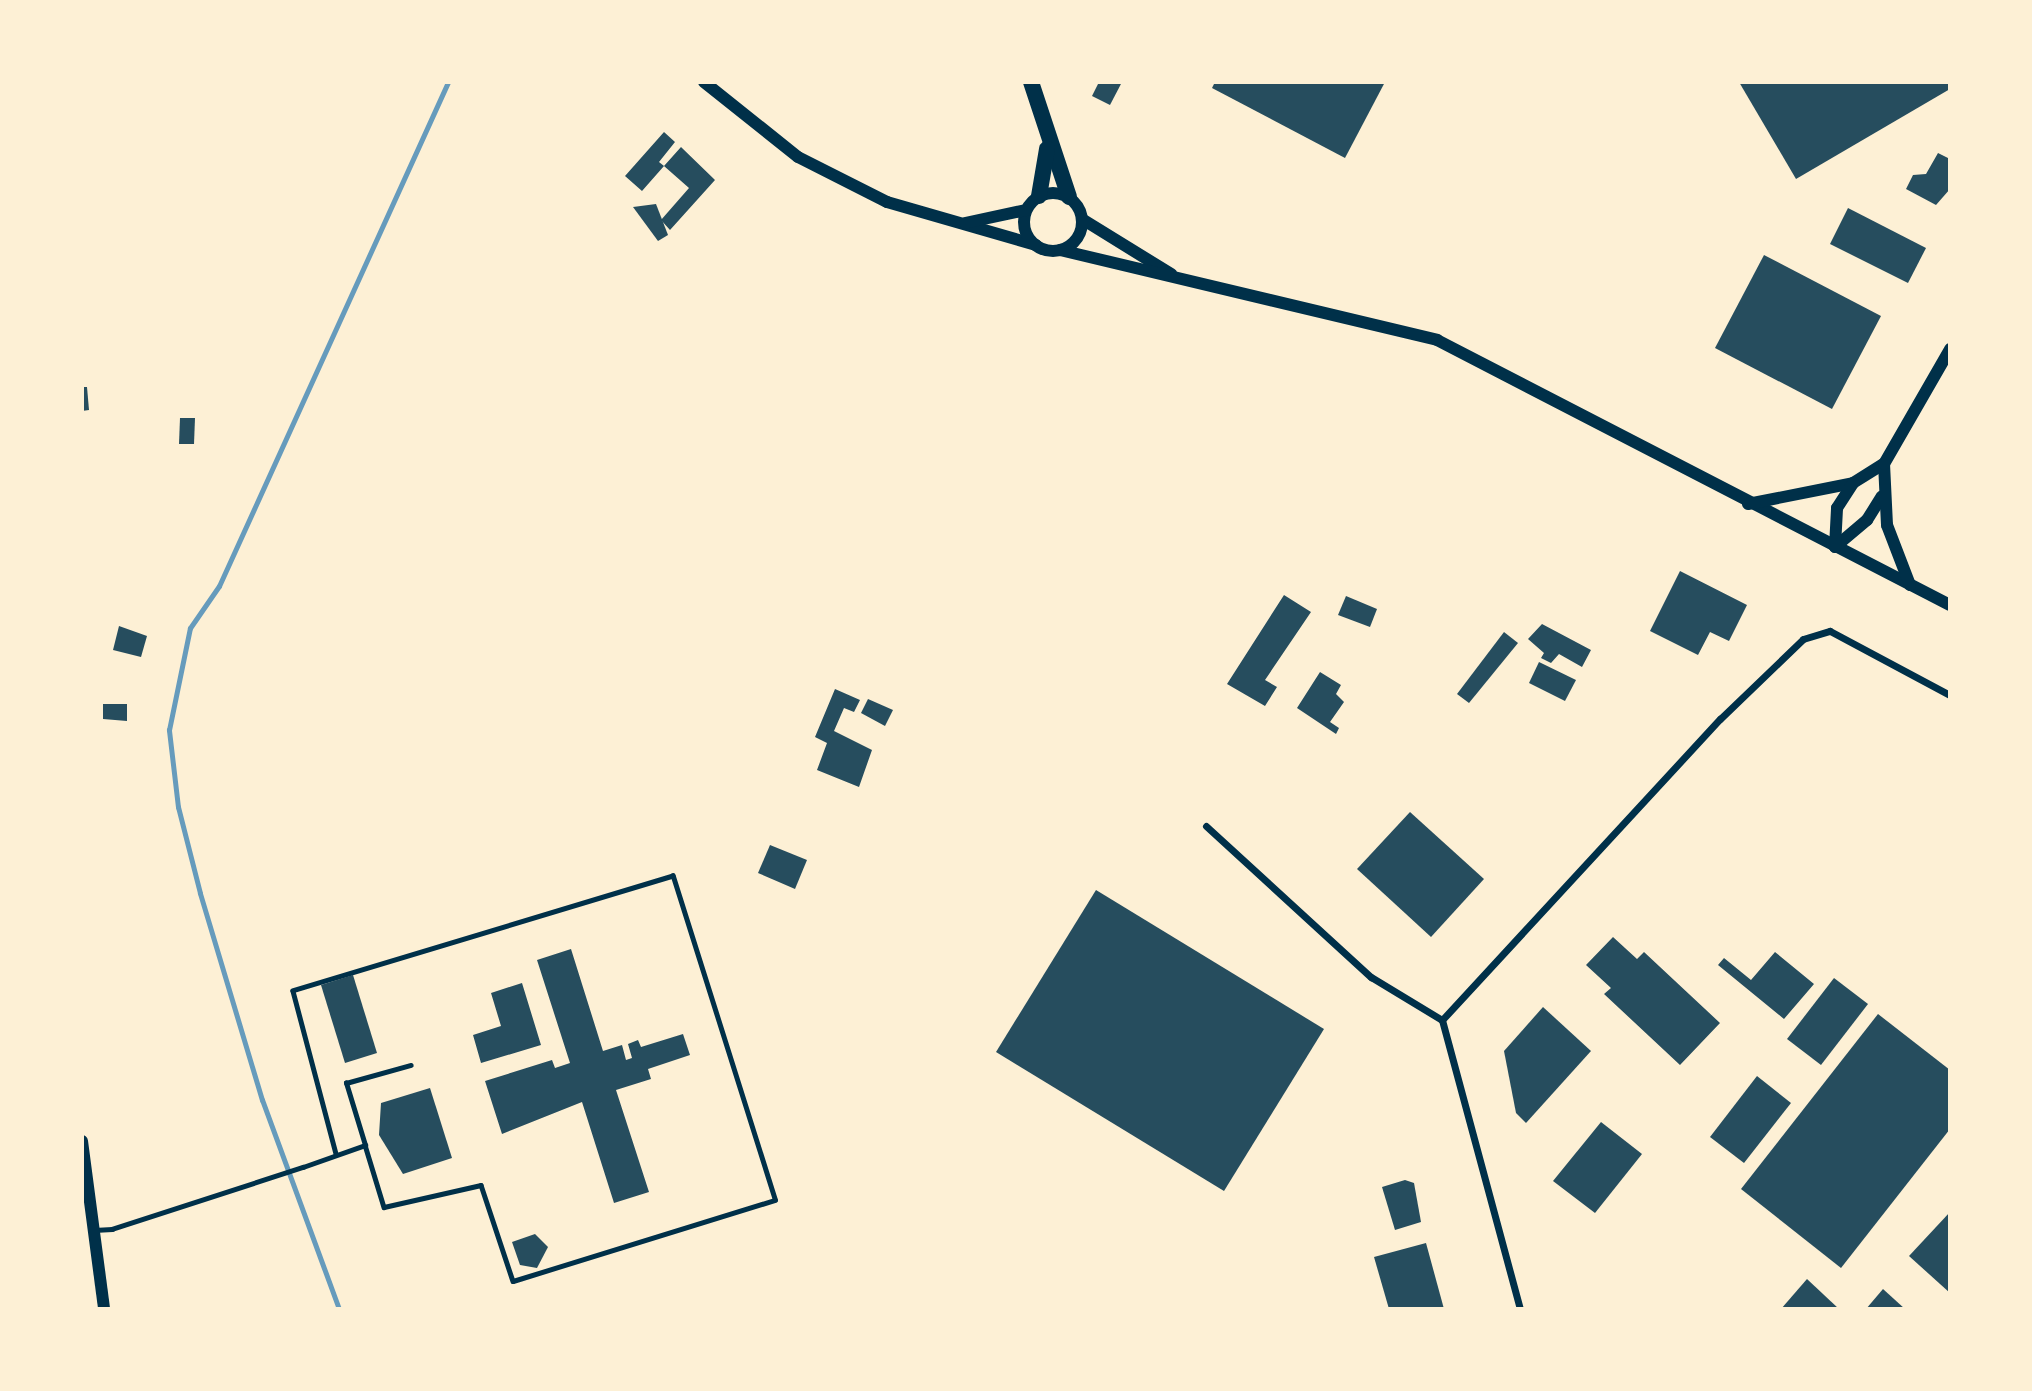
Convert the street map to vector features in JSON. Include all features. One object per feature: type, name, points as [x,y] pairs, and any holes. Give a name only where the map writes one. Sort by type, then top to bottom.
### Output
[{"type":"highway","points":[[1031,82],[1069,197]]},
{"type":"highway","points":[[1039,196],[1048,171],[1047,136]]},
{"type":"street","points":[[704,82],[798,157],[887,202],[1036,245],[1437,340],[1748,504],[1950,605]]},
{"type":"street","points":[[960,224],[1026,210],[1039,196],[1069,197],[1082,219],[1177,278]]},
{"type":"street","points":[[1026,210],[1025,229],[1036,245]]},
{"type":"street","points":[[1060,250],[1074,242],[1082,219]]},
{"type":"street","points":[[1910,585],[1882,496],[1884,464],[1950,349]]},
{"type":"street","points":[[1748,504],[1853,483],[1884,464]]},
{"type":"street","points":[[1835,547],[1837,508],[1853,483]]},
{"type":"street","points":[[1835,547],[1867,520],[1882,496]]},
{"type":"street","points":[[1442,1020],[1720,719],[1803,639],[1830,631],[1950,695]]},
{"type":"street","points":[[1206,826],[1371,977],[1442,1020],[1520,1309]]},
{"type":"street","points":[[82,1142],[104,1309]]},
{"type":"lane","points":[[336,1154],[293,991],[673,876],[775,1200],[513,1281],[481,1185],[384,1207],[346,1083],[411,1065]]},
{"type":"lane","points":[[93,1230],[274,1177],[365,1145]]},
{"type":"building","points":[[1099,82],[1122,82],[1110,105],[1092,96]]},
{"type":"building","points":[[1215,82],[1385,82],[1345,158],[1212,88]]},
{"type":"building","points":[[1739,82],[1950,82],[1950,89],[1796,179]]},
{"type":"building","points":[[664,132],[675,142],[659,162],[664,166],[642,191],[625,176]]},
{"type":"building","points":[[681,147],[715,180],[670,230],[661,220],[689,188],[664,166]]},
{"type":"building","points":[[1938,153],[1950,159],[1950,189],[1936,205],[1906,189],[1913,175],[1926,174]]},
{"type":"building","points":[[656,204],[668,235],[658,241],[633,207]]},
{"type":"building","points":[[1848,208],[1926,248],[1908,283],[1830,244]]},
{"type":"building","points":[[1764,255],[1881,316],[1832,409],[1715,348]]},
{"type":"building","points":[[82,387],[87,387],[89,410],[82,411]]},
{"type":"building","points":[[180,418],[195,418],[194,444],[179,444]]},
{"type":"building","points":[[1680,571],[1747,605],[1729,641],[1710,632],[1698,655],[1650,631]]},
{"type":"building","points":[[1284,595],[1311,612],[1265,680],[1277,687],[1265,706],[1227,684]]},
{"type":"building","points":[[1346,596],[1377,609],[1370,627],[1338,615]]},
{"type":"building","points":[[1542,624],[1591,650],[1582,667],[1559,654],[1551,663],[1541,658],[1544,653],[1528,639]]},
{"type":"building","points":[[119,626],[147,636],[141,657],[113,650]]},
{"type":"building","points":[[1504,632],[1518,643],[1469,703],[1457,694]]},
{"type":"building","points":[[1539,662],[1576,680],[1565,701],[1529,683]]},
{"type":"building","points":[[1320,672],[1341,685],[1336,694],[1344,702],[1330,722],[1339,728],[1336,734],[1297,708]]},
{"type":"building","points":[[835,689],[860,700],[854,712],[844,708],[834,731],[872,750],[859,787],[817,770],[827,743],[815,737]]},
{"type":"building","points":[[868,699],[893,710],[885,726],[861,713]]},
{"type":"building","points":[[103,704],[127,704],[127,721],[103,719]]},
{"type":"building","points":[[1410,812],[1484,879],[1431,937],[1357,869]]},
{"type":"building","points":[[770,845],[807,860],[795,889],[758,873]]},
{"type":"building","points":[[1096,890],[1324,1029],[1224,1191],[996,1052]]},
{"type":"building","points":[[1613,937],[1637,959],[1644,952],[1720,1023],[1680,1065],[1604,994],[1611,988],[1586,965]]},
{"type":"building","points":[[571,949],[603,1051],[622,1045],[626,1060],[632,1058],[628,1044],[638,1040],[641,1047],[683,1034],[690,1055],[648,1069],[651,1079],[616,1090],[649,1192],[614,1203],[582,1102],[502,1134],[485,1081],[552,1060],[555,1068],[570,1063],[537,960]]},
{"type":"building","points":[[1775,952],[1814,984],[1784,1019],[1718,965],[1724,958],[1751,980]]},
{"type":"building","points":[[353,975],[377,1053],[345,1063],[321,985]]},
{"type":"building","points":[[1834,978],[1868,1004],[1821,1065],[1787,1039]]},
{"type":"building","points":[[522,983],[541,1045],[481,1063],[473,1035],[501,1026],[491,993]]},
{"type":"building","points":[[1543,1007],[1591,1051],[1526,1123],[1516,1113],[1504,1051]]},
{"type":"building","points":[[1878,1014],[1950,1070],[1950,1129],[1841,1268],[1741,1189]]},
{"type":"building","points":[[1757,1076],[1791,1103],[1744,1163],[1710,1137]]},
{"type":"building","points":[[430,1088],[452,1158],[403,1174],[379,1135],[381,1103]]},
{"type":"building","points":[[1601,1122],[1642,1154],[1595,1213],[1553,1181]]},
{"type":"building","points":[[1405,1180],[1414,1183],[1421,1222],[1395,1230],[1382,1187]]},
{"type":"building","points":[[1950,1212],[1950,1293],[1909,1256]]},
{"type":"building","points":[[535,1234],[548,1247],[537,1268],[520,1265],[512,1242]]},
{"type":"building","points":[[1426,1243],[1444,1309],[1389,1309],[1374,1257]]},
{"type":"building","points":[[1807,1279],[1839,1309],[1781,1309]]},
{"type":"building","points":[[1883,1289],[1905,1309],[1866,1309]]},
{"type":"waterway","points":[[339,1309],[262,1100],[200,893],[178,807],[169,730],[190,628],[219,586],[448,82]]}]
